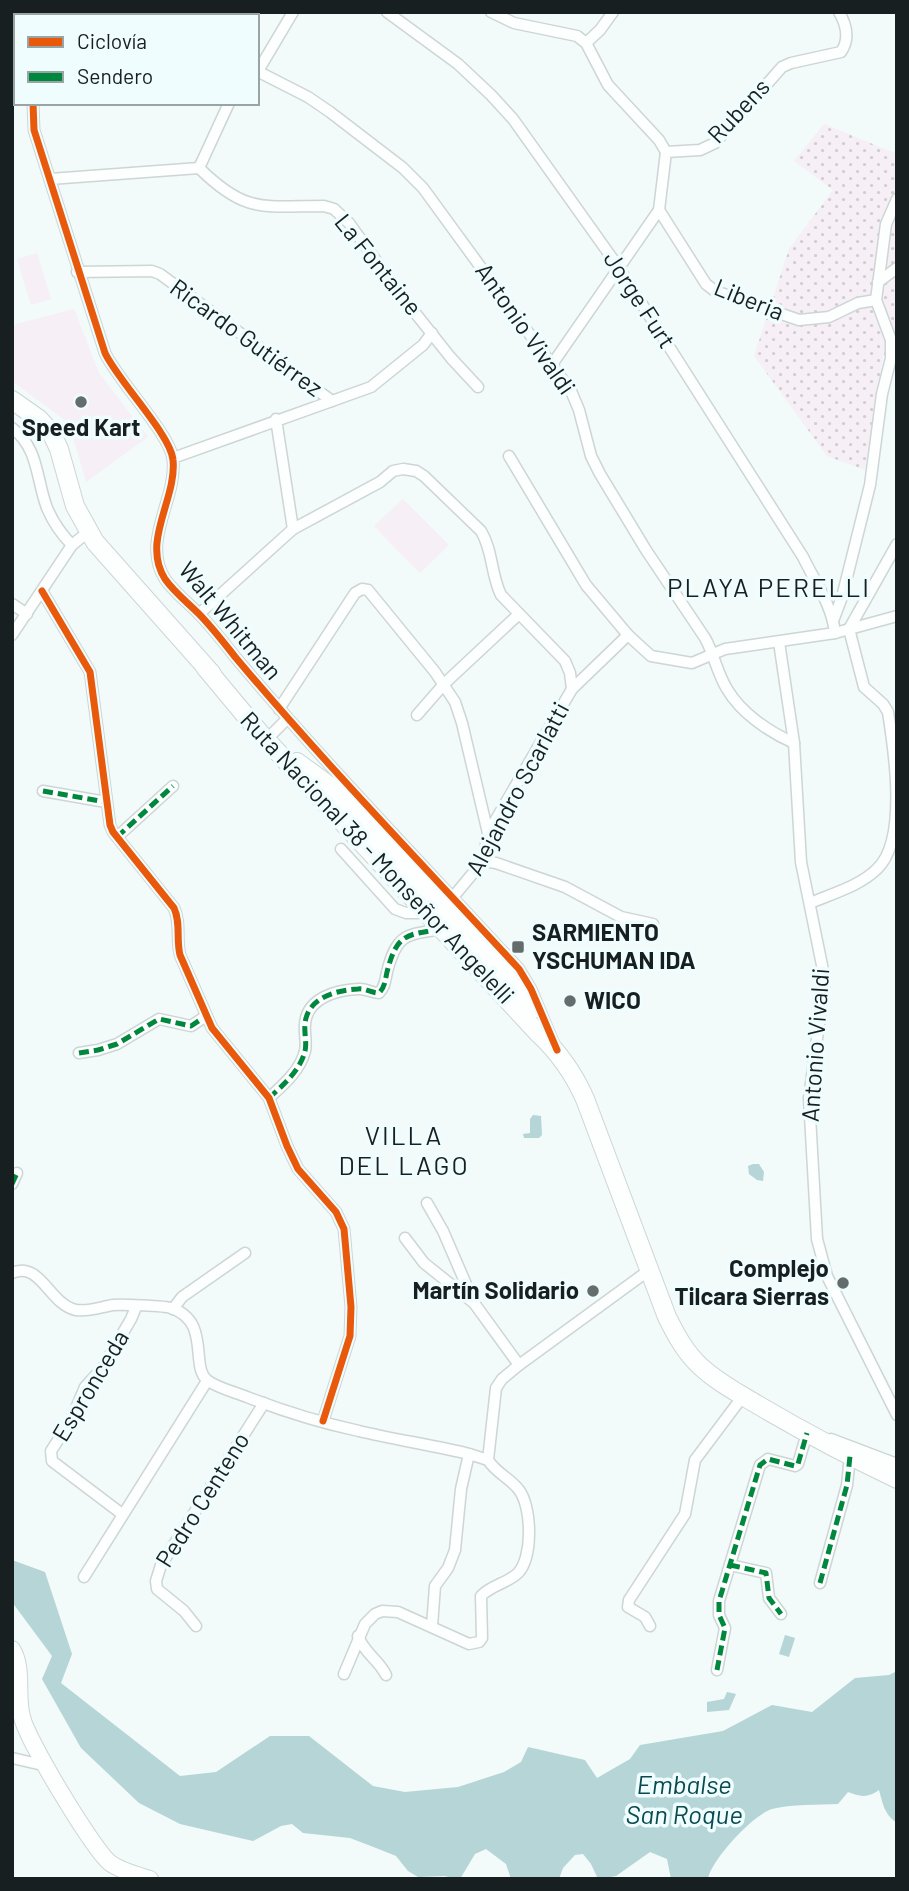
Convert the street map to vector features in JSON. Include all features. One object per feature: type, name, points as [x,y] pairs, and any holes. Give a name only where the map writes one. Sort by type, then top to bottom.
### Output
[{"type":"main road","name":"Ruta Nacional 38 - Monseñor Angelelli","points":[[12,400],[39,419],[55,439],[75,506],[88,532],[122,575],[289,755],[334,789],[510,980],[569,1068],[584,1099],[648,1271],[681,1344],[710,1376],[803,1431],[897,1479]]},
{"type":"main road","name":"Ruta Nacional 38 - Monseñor Angelelli","points":[[205,667],[240,710],[344,823],[363,837],[426,905],[434,909],[442,906]]},
{"type":"main road","points":[[442,906],[439,919],[442,929]]},
{"type":"main road","name":"Ruta Nacional 38 - Monseñor Angelelli","points":[[442,929],[555,1048]]},
{"type":"street","points":[[259,69],[293,12]]},
{"type":"street","name":"Jorge Furt","points":[[387,12],[458,64],[513,119],[620,268],[803,557],[834,627]]},
{"type":"street","points":[[491,12],[514,23],[577,36],[586,43],[608,85],[659,140],[666,152],[659,210],[553,363]]},
{"type":"street","points":[[586,43],[600,30],[612,12]]},
{"type":"street","name":"Rubens","points":[[666,152],[708,147],[782,67],[841,52],[847,39],[845,24],[839,12]]},
{"type":"street","name":"Antonio Vivaldi","points":[[259,72],[308,97],[415,178],[553,363],[576,402],[591,457],[600,474],[714,653],[726,688],[745,711],[778,736],[794,743]]},
{"type":"street","points":[[33,105],[34,130],[110,364],[168,444],[173,458],[371,387],[423,345],[432,332]]},
{"type":"street","points":[[50,179],[199,168],[228,105]]},
{"type":"street","name":"La Fontaine","points":[[199,168],[220,189],[242,202],[257,206],[324,206],[334,209],[349,223],[397,290],[478,387]]},
{"type":"street","points":[[834,627],[870,485],[882,394],[891,358],[891,340],[876,300],[886,224],[897,199]]},
{"type":"street","name":"Liberia","points":[[659,210],[706,284],[715,291],[799,320],[829,317],[858,303],[876,300]]},
{"type":"street","points":[[878,282],[897,268]]},
{"type":"street","name":"Ricardo Gutiérrez","points":[[78,272],[152,271],[160,274],[332,401]]},
{"type":"street","points":[[276,419],[293,529]]},
{"type":"street","points":[[12,428],[26,440],[32,451],[48,510],[59,530],[72,545]]},
{"type":"street","points":[[509,456],[586,585],[628,635],[651,656],[692,663],[725,649],[779,642],[834,627],[849,629],[897,616]]},
{"type":"street","name":"Walt Whitman","points":[[173,458],[173,472],[159,528],[158,561],[164,577],[199,614],[442,906]]},
{"type":"street","points":[[199,614],[293,529],[380,482],[393,471],[416,471],[481,531],[501,595],[565,661],[572,689]]},
{"type":"street","points":[[12,635],[72,545],[88,532]]},
{"type":"street","points":[[810,903],[866,878],[885,859],[891,844],[897,778],[892,711],[864,687],[849,629],[897,544]]},
{"type":"street","points":[[279,709],[355,593],[362,589],[369,590],[444,684],[455,702],[488,833]]},
{"type":"street","points":[[42,591],[90,672],[110,825],[174,908],[178,921],[177,945],[180,955],[212,1028],[269,1098],[298,1169],[339,1217],[345,1236],[351,1307],[350,1336],[323,1421]]},
{"type":"street","points":[[12,604],[27,614]]},
{"type":"street","points":[[417,715],[444,684],[519,614]]},
{"type":"street","name":"Alejandro Scarlatti","points":[[442,906],[483,861],[488,833],[572,689],[628,635]]},
{"type":"street","name":"Antonio Vivaldi","points":[[779,642],[794,743],[801,862],[825,980],[808,1098],[817,1239],[827,1276],[897,1415]]},
{"type":"street","points":[[271,735],[287,719]]},
{"type":"street","points":[[117,837],[173,786]]},
{"type":"street","points":[[43,791],[106,802]]},
{"type":"street","points":[[341,849],[395,909],[406,913],[442,906]]},
{"type":"street","points":[[483,861],[565,887],[621,917],[653,924]]},
{"type":"street","points":[[269,1098],[290,1079],[304,1054],[306,1019],[312,1005],[321,998],[354,989],[362,988],[379,993],[384,986],[391,958],[402,939],[408,935],[442,929]]},
{"type":"street","points":[[79,1053],[117,1044],[159,1019],[191,1026],[206,1016]]},
{"type":"street","points":[[427,1203],[448,1242],[474,1303],[519,1365]]},
{"type":"street","points":[[405,1238],[424,1263],[474,1303]]},
{"type":"street","points":[[173,1309],[182,1297],[244,1253]]},
{"type":"street","points":[[12,1273],[25,1269],[32,1272],[55,1297],[74,1310],[86,1311],[118,1304],[173,1309],[192,1324],[202,1373],[208,1381],[264,1403],[360,1432],[428,1444],[488,1460]]},
{"type":"street","points":[[344,1674],[358,1636],[369,1619],[382,1611],[398,1612],[469,1644],[479,1642],[484,1632],[481,1597],[516,1575],[528,1552],[524,1497],[488,1460],[496,1388],[502,1379],[519,1365],[648,1271]]},
{"type":"street","name":"Espronceda","points":[[122,1514],[52,1461],[51,1451],[71,1420],[85,1387],[103,1367],[136,1307]]},
{"type":"street","points":[[83,1577],[208,1381]]},
{"type":"street","points":[[650,1626],[645,1617],[628,1607],[629,1600],[685,1514],[695,1460],[743,1396]]},
{"type":"street","name":"Pedro Centeno","points":[[196,1626],[184,1611],[157,1589],[157,1575],[264,1403]]},
{"type":"street","points":[[717,1670],[725,1628],[719,1615],[719,1601],[760,1465],[768,1459],[795,1466],[798,1464],[803,1431],[853,1446],[897,1464]]},
{"type":"street","points":[[432,1626],[435,1586],[448,1567],[455,1550],[461,1489],[470,1454]]},
{"type":"street","points":[[820,1583],[847,1485],[849,1456]]},
{"type":"street","points":[[730,1565],[766,1573],[769,1598],[780,1614]]},
{"type":"street","points":[[358,1636],[366,1653],[380,1665],[386,1675]]},
{"type":"street","points":[[12,1649],[17,1658],[20,1707],[25,1727],[87,1833],[107,1859],[123,1869],[150,1879]]},
{"type":"street","points":[[12,1758],[47,1766]]},
{"type":"shaded area","points":[[824,124],[897,154],[897,358],[883,356],[865,470],[827,456],[754,356],[789,249],[833,190],[794,161]]},
{"type":"shaded area","points":[[37,253],[51,299],[31,305],[17,259]]},
{"type":"shaded area","name":"Speed Kart","points":[[74,309],[99,373],[148,437],[86,482],[69,423],[12,381],[12,329],[16,324]]},
{"type":"shaded area","points":[[403,499],[449,545],[420,573],[374,526]]},
{"type":"water","points":[[533,1115],[541,1116],[542,1135],[539,1138],[524,1138],[523,1134],[530,1133],[530,1119]]},
{"type":"water","points":[[759,1164],[764,1172],[763,1181],[749,1174],[748,1166]]},
{"type":"water","name":"Embalse San Roque","points":[[12,1560],[45,1572],[72,1654],[61,1683],[180,1776],[216,1772],[270,1736],[309,1736],[373,1786],[405,1792],[458,1787],[504,1772],[521,1762],[528,1747],[585,1760],[597,1778],[630,1759],[640,1745],[723,1731],[772,1705],[812,1712],[855,1678],[889,1675],[897,1671],[897,1823],[887,1812],[879,1790],[864,1796],[848,1792],[838,1804],[796,1805],[772,1809],[755,1819],[734,1839],[717,1861],[708,1879],[671,1879],[667,1859],[650,1852],[616,1876],[598,1879],[583,1854],[575,1855],[563,1868],[559,1879],[511,1879],[506,1864],[486,1849],[475,1854],[460,1879],[444,1876],[418,1877],[408,1871],[396,1856],[350,1838],[303,1833],[292,1824],[281,1826],[253,1841],[180,1824],[139,1803],[81,1748],[42,1679],[52,1656],[12,1602]]},
{"type":"water","points":[[785,1635],[795,1638],[789,1657],[779,1654]]},
{"type":"water","points":[[727,1692],[736,1694],[729,1710],[707,1712],[707,1702],[724,1699]]},
{"type":"marked path","points":[[117,837],[173,786]]},
{"type":"marked path","points":[[43,791],[106,802]]},
{"type":"marked path","points":[[269,1098],[290,1077],[303,1058],[307,1015],[317,1002],[324,997],[349,990],[361,989],[379,993],[399,943],[411,935],[442,929]]},
{"type":"marked path","points":[[79,1053],[117,1044],[159,1019],[191,1026],[206,1016]]},
{"type":"marked path","points":[[12,1184],[17,1173]]},
{"type":"marked path","points":[[717,1670],[725,1628],[719,1615],[719,1601],[760,1465],[768,1459],[795,1466],[798,1464],[807,1433]]},
{"type":"marked path","points":[[820,1583],[847,1485],[850,1456]]},
{"type":"marked path","points":[[730,1565],[766,1573],[769,1598],[781,1614]]},
{"type":"cycle path","points":[[33,105],[34,130],[105,353],[170,449],[173,475],[158,535],[157,550],[165,579],[208,624],[340,776],[519,969],[531,989],[557,1050]]},
{"type":"cycle path","points":[[42,591],[90,672],[113,832],[174,908],[180,955],[212,1028],[269,1098],[298,1169],[336,1212],[344,1229],[351,1307],[350,1336],[323,1421]]},
{"type":"place","name":"Speed Kart","points":[[81,402]]},
{"type":"place","name":"SARMIENTO YSCHUMAN IDA","points":[[518,947]]},
{"type":"place","name":"WICO","points":[[570,1001]]},
{"type":"place","name":"Complejo Tilcara Sierras","points":[[843,1283]]},
{"type":"place","name":"Martín Solidario","points":[[593,1291]]},
{"type":"district","name":"PLAYA PERELLI","points":[[769,588]]},
{"type":"district","name":"VILLA DEL LAGO","points":[[404,1151]]}]
